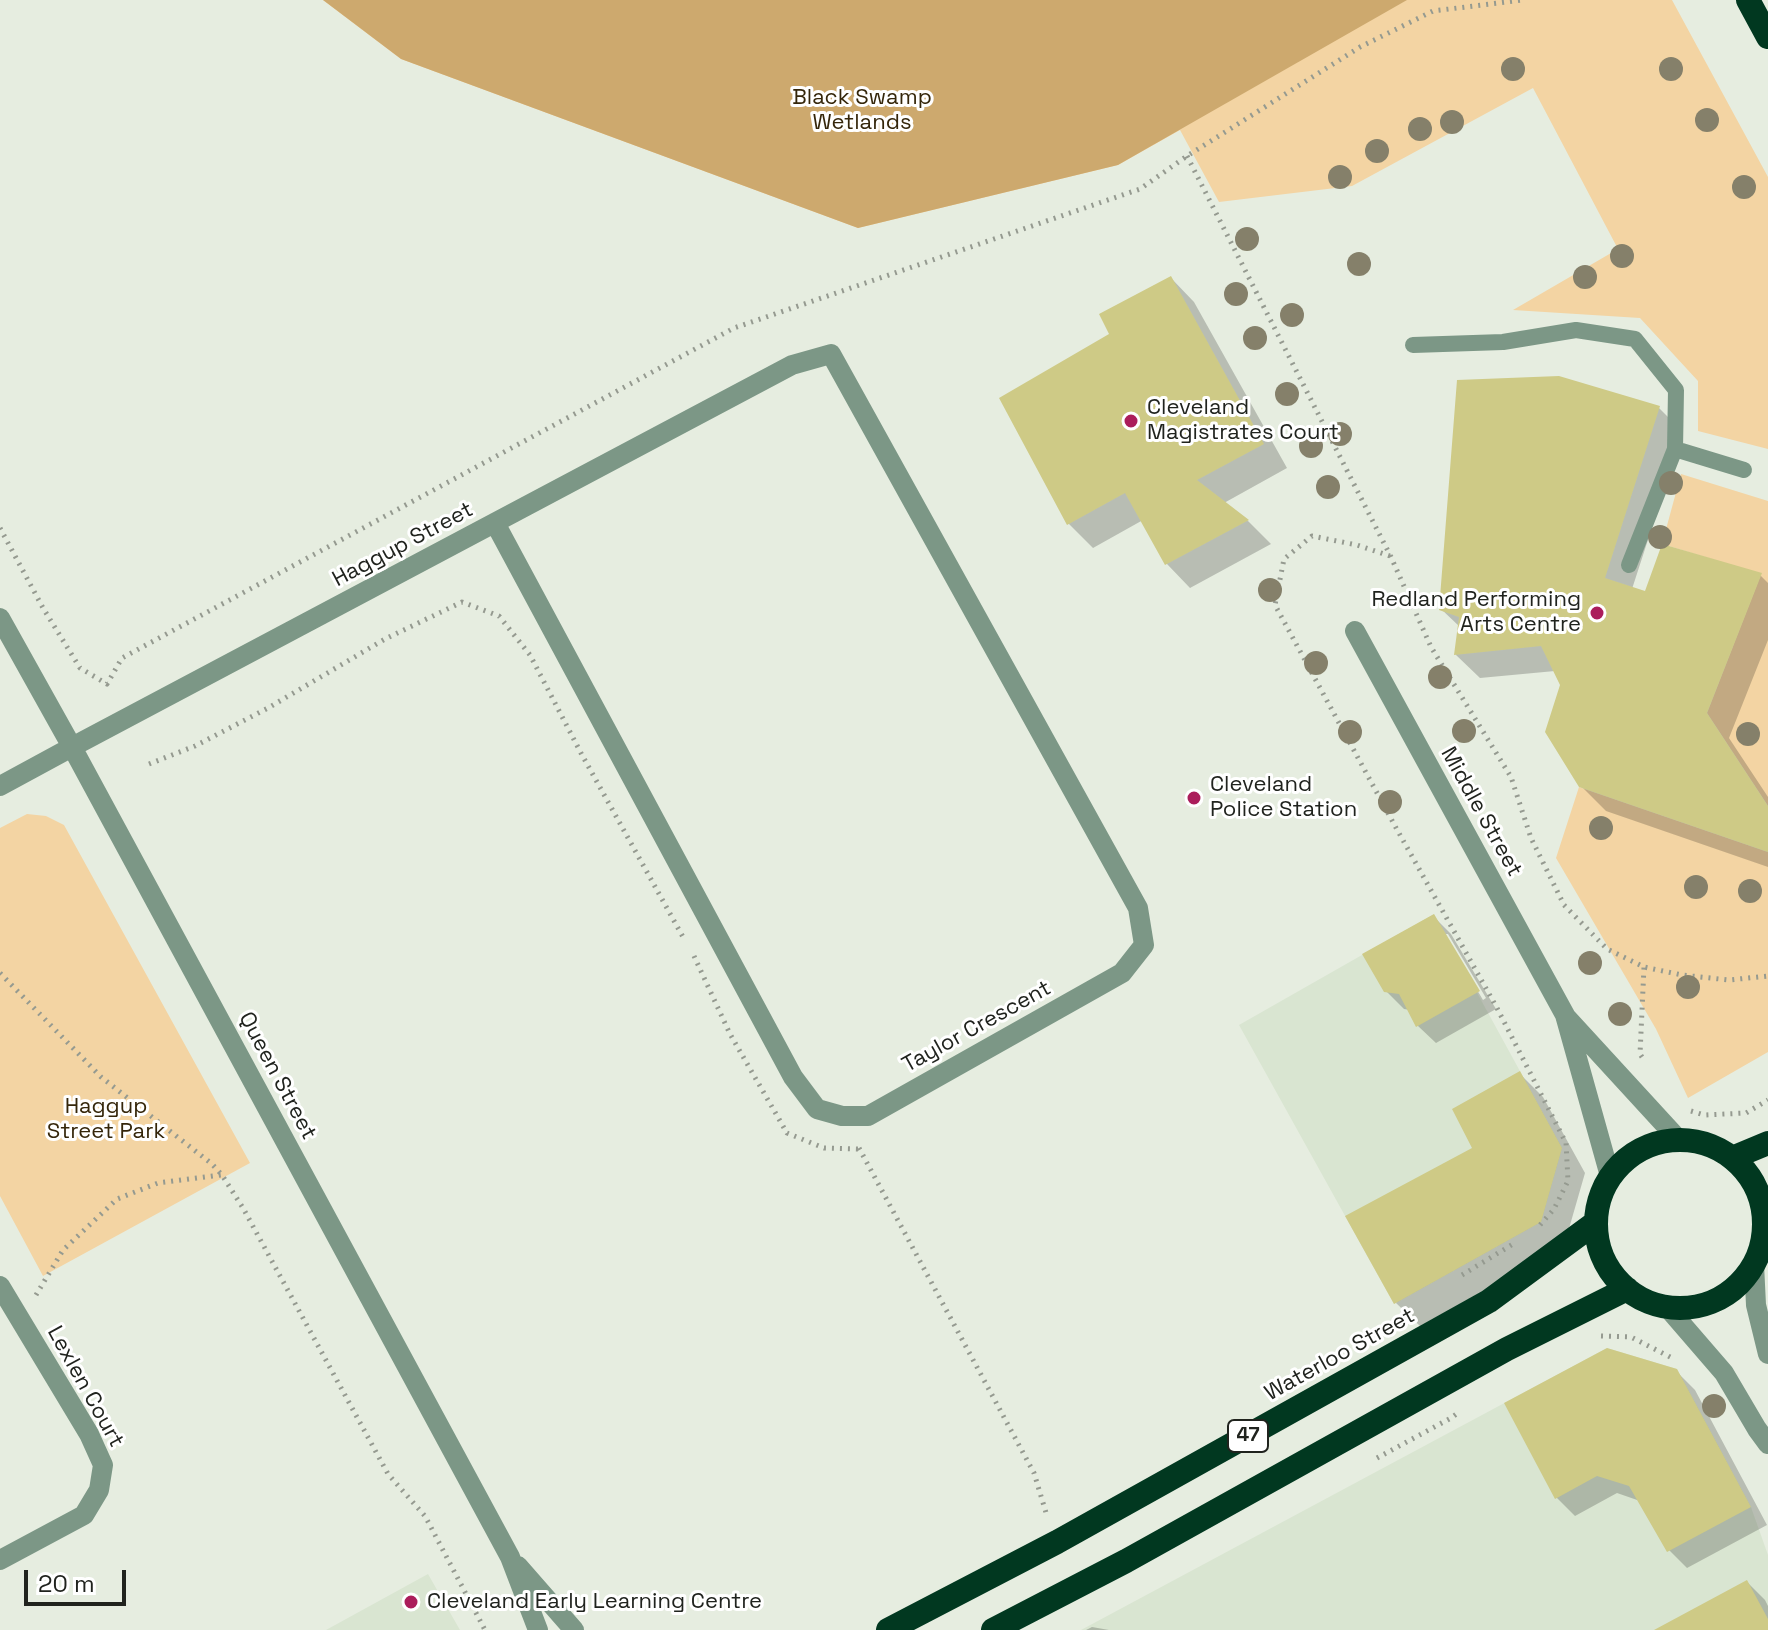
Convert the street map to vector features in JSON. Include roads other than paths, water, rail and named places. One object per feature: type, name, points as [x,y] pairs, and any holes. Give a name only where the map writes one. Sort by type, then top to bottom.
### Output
[{"type":"highway","points":[[1748,0],[1768,37]]},
{"type":"highway","points":[[1678,1139],[1707,1144],[1732,1158],[1751,1178],[1761,1202],[1766,1227],[1754,1264],[1738,1285],[1717,1299],[1693,1307],[1667,1307],[1646,1301],[1627,1289],[1610,1271],[1599,1248],[1595,1223],[1599,1198],[1610,1176],[1629,1156],[1652,1143],[1678,1139]]},
{"type":"highway","points":[[1732,1158],[1768,1143]]},
{"type":"highway","name":"Waterloo Street","points":[[888,1630],[1057,1542],[1489,1301],[1595,1223]]},
{"type":"highway","name":"47","points":[[993,1630],[1139,1553],[1507,1349],[1627,1289]]},
{"type":"street","name":"Haggup Street","points":[[0,786],[792,365],[831,354]]},
{"type":"street","name":"Taylor Crescent","points":[[495,523],[793,1077],[817,1109],[842,1116],[868,1116],[1122,973],[1144,945],[1138,908],[831,354]]},
{"type":"street","name":"Queen Street","points":[[0,618],[510,1557],[538,1630]]},
{"type":"street","name":"Middle Street","points":[[1355,631],[1565,1015],[1610,1176]]},
{"type":"street","name":"Middle Street","points":[[1565,1015],[1678,1139]]},
{"type":"street","points":[[1754,1264],[1756,1305],[1768,1354]]},
{"type":"street","name":"Lexlen Court","points":[[0,1286],[89,1434],[103,1465],[99,1490],[84,1515],[0,1560]]},
{"type":"street","points":[[1667,1307],[1724,1373],[1768,1444]]},
{"type":"street","name":"Queen Street","points":[[510,1557],[574,1630]]},
{"type":"lane","points":[[1413,345],[1503,342],[1576,330],[1635,339],[1676,390],[1675,449],[1629,565]]},
{"type":"lane","points":[[1675,449],[1744,470]]},
{"type":"place","name":"Cleveland Magistrates Court","points":[[1131,421]]},
{"type":"place","name":"Redland Performing Arts Centre","points":[[1597,613]]},
{"type":"place","name":"Cleveland Police Station","points":[[1194,798]]},
{"type":"place","name":"Cleveland Early Learning Centre","points":[[411,1602]]},
{"type":"park label","name":"Black Swamp Wetlands","points":[[862,110]]},
{"type":"park label","name":"Haggup Street Park","points":[[106,1120]]}]
